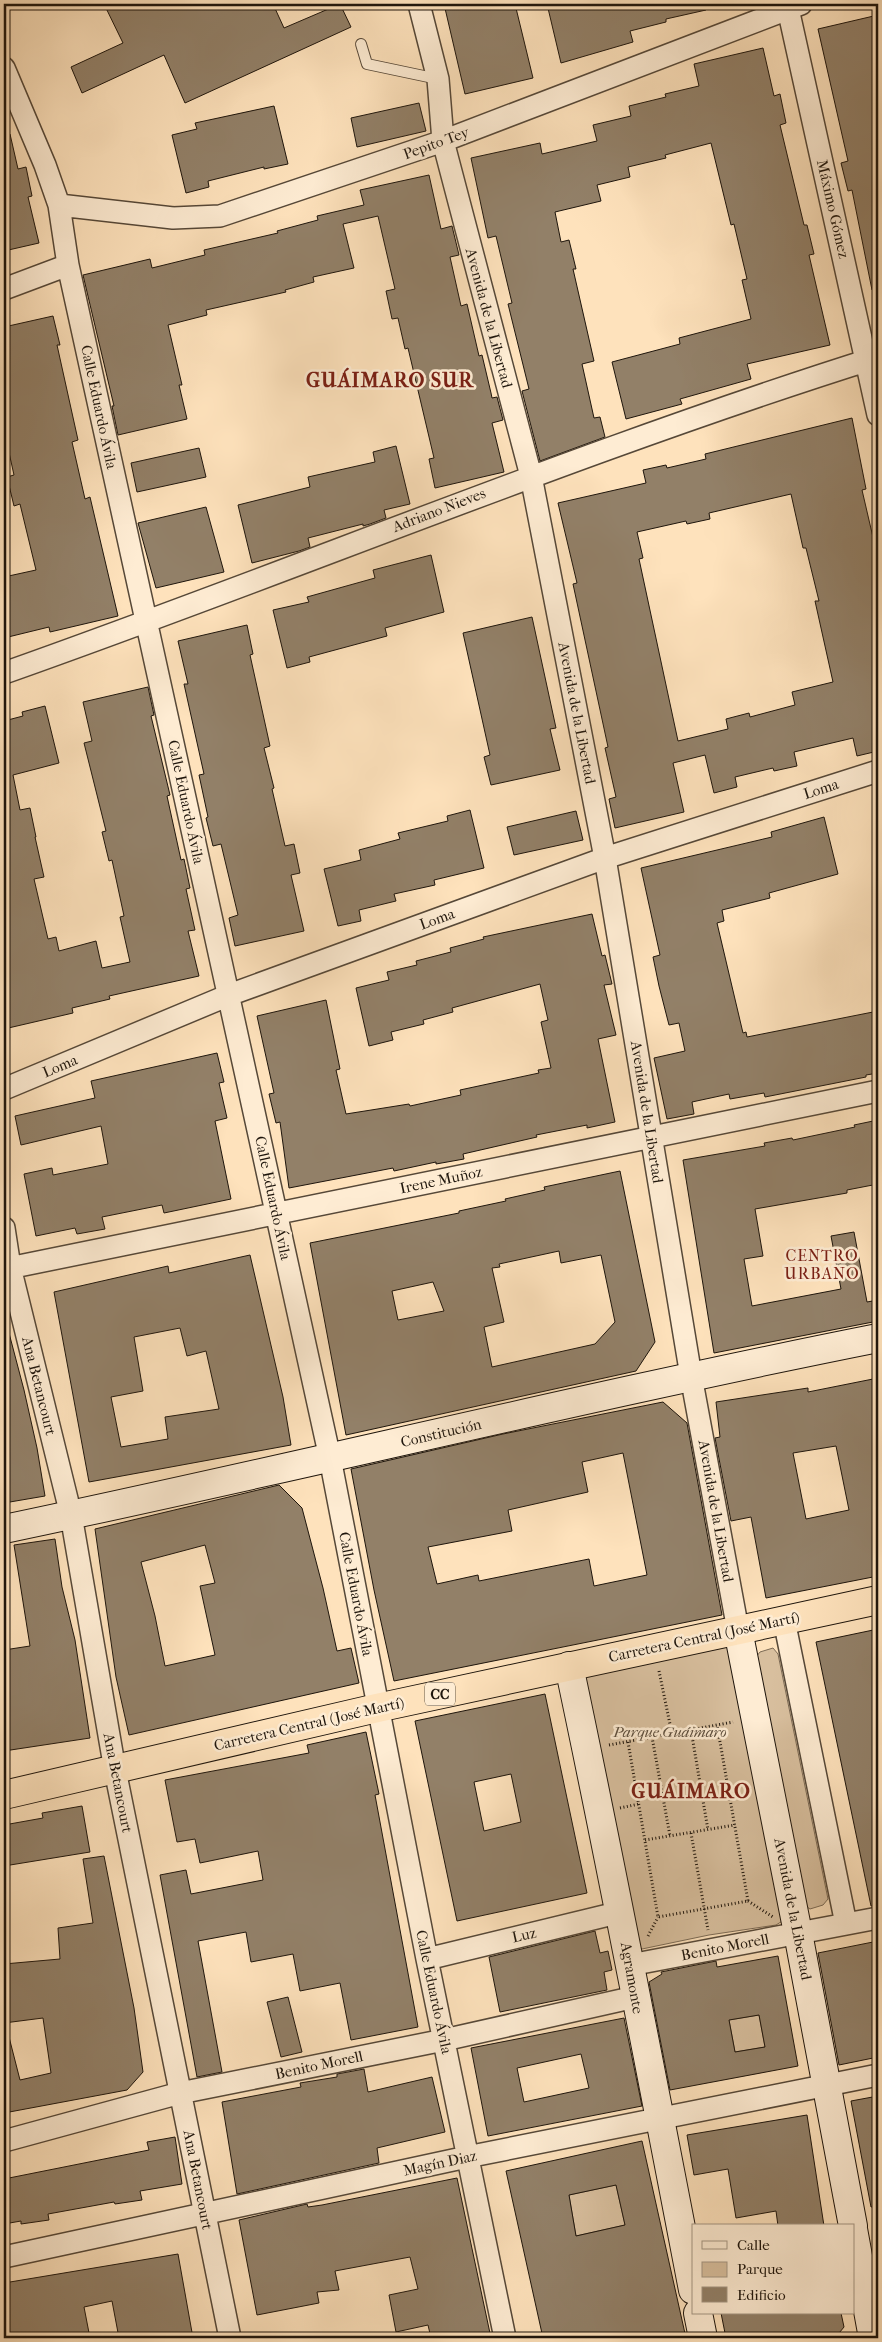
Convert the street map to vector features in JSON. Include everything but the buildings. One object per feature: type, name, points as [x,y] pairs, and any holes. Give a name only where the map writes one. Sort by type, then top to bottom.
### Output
[{"type":"highway","name":"Carretera Central (José Martí)","points":[[4,1795],[377,1708],[878,1600]]},
{"type":"street","name":"Avenida de la Libertad","points":[[419,4],[438,79],[443,141],[531,476],[605,858],[690,1376],[852,2224]]},
{"type":"street","name":"Pepito Tey","points":[[59,205],[173,218],[220,216],[443,141],[792,5]]},
{"type":"street","name":"Máximo Gómez","points":[[792,5],[872,359],[878,415]]},
{"type":"street","name":"Calle Eduardo Ávila","points":[[4,68],[45,165],[59,205],[68,265],[330,1458],[377,1708],[504,2338]]},
{"type":"street","points":[[4,289],[68,265]]},
{"type":"street","name":"Adriano Nieves","points":[[4,673],[146,622],[531,476],[872,359]]},
{"type":"street","name":"Loma","points":[[4,1089],[229,995],[605,858],[878,771]]},
{"type":"street","name":"Irene Muñoz","points":[[7,1268],[878,1090]]},
{"type":"street","name":"Ana Betancourt","points":[[4,1228],[7,1268],[71,1515],[115,1770],[230,2338]]},
{"type":"street","name":"Constitución","points":[[4,1529],[330,1458],[690,1376],[878,1338]]},
{"type":"street","points":[[784,1620],[846,1924]]},
{"type":"street","name":"Agramonte","points":[[570,1666],[621,1912],[635,1997],[692,2285]]},
{"type":"street","name":"Luz","points":[[427,1958],[621,1912]]},
{"type":"street","name":"Benito Morell","points":[[630,1965],[878,1918]]},
{"type":"street","name":"Benito Morell","points":[[4,2141],[180,2094],[444,2040],[635,1997]]},
{"type":"street","name":"Magín Diaz","points":[[4,2257],[467,2157],[878,2075]]},
{"type":"street","name":"Avenida de la Libertad","points":[[854,2232],[874,2338]]},
{"type":"street","points":[[698,2314],[703,2338]]},
{"type":"lane","points":[[361,44],[367,64],[438,79]]},
{"type":"path","points":[[655,1647],[672,1734]]},
{"type":"path","points":[[587,1750],[756,1718]]},
{"type":"path","points":[[628,1742],[658,1917],[748,1901],[717,1725]]},
{"type":"path","points":[[691,1730],[708,1830]]},
{"type":"path","points":[[652,1737],[670,1836]]},
{"type":"path","points":[[613,1810],[638,1804]]},
{"type":"path","points":[[645,1840],[735,1825]]},
{"type":"path","points":[[691,1832],[712,1950]]},
{"type":"path","points":[[770,1923],[779,1921],[777,1912]]},
{"type":"green space","name":"Parque Guáimaro","points":[[732,1645],[784,1920],[776,1925],[709,1935],[642,1949],[639,1946],[580,1676]]},
{"type":"green space","points":[[773,1648],[778,1654],[828,1899],[823,1905],[810,1909],[804,1905],[756,1657],[760,1652]]},
{"type":"green space","points":[[759,2015],[765,2047],[735,2052],[729,2020]]},
{"type":"green space","points":[[616,2185],[625,2225],[576,2236],[569,2195]]},
{"type":"district","name":"GUÁIMARO SUR","points":[[390,380]]},
{"type":"district","name":"CENTRO URBANO","points":[[822,1264]]},
{"type":"district","name":"GUÁIMARO","points":[[691,1791]]}]
